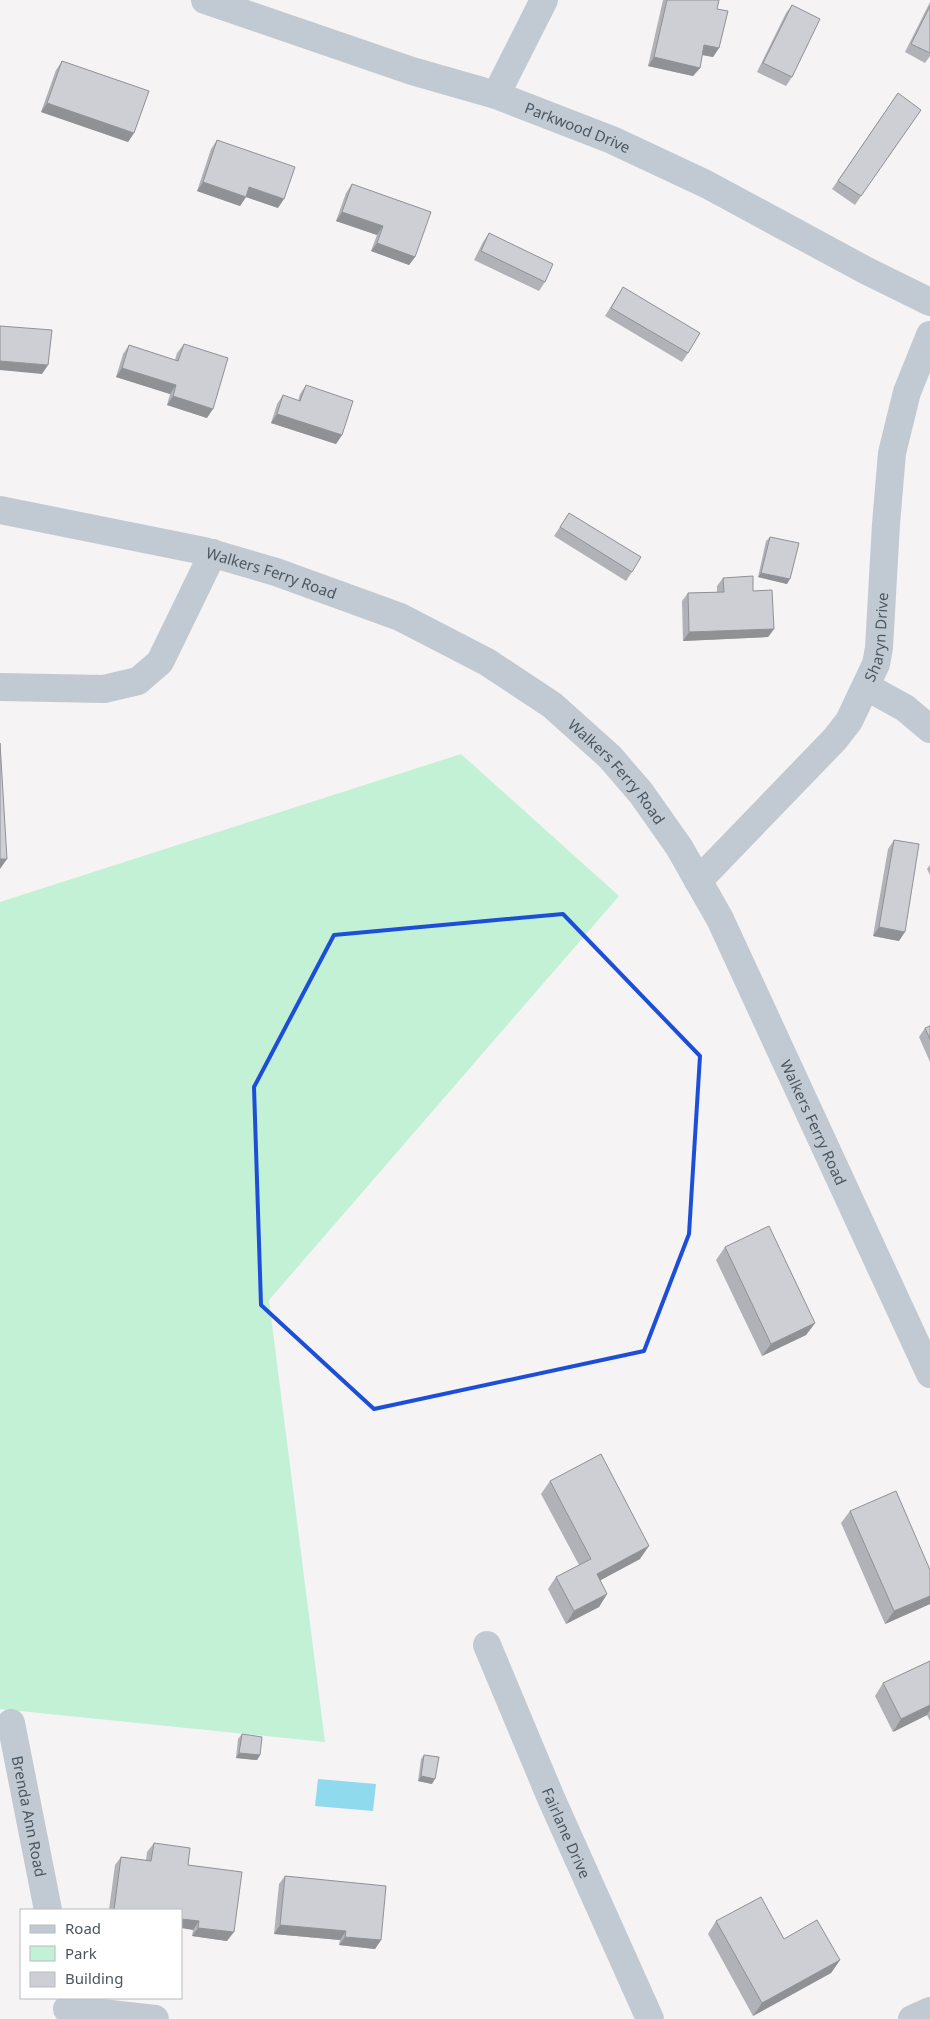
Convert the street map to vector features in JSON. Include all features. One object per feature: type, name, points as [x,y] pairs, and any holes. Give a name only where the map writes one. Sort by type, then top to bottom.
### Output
[{"type":"street","name":"Parkwood Drive","points":[[205,0],[403,68],[496,95],[612,140],[706,184],[865,270],[930,302]]},
{"type":"street","points":[[496,95],[544,0]]},
{"type":"street","name":"Sharyn Drive","points":[[698,881],[836,739],[867,687],[880,648],[886,524],[892,453],[907,392],[930,335]]},
{"type":"street","name":"Walkers Ferry Road","points":[[0,510],[213,553],[276,572],[400,617],[487,662],[552,705],[610,757],[641,793],[679,847],[745,971],[930,1374]]},
{"type":"street","points":[[0,687],[104,689],[138,681],[160,662],[213,553]]},
{"type":"street","points":[[867,687],[905,708],[930,729]]},
{"type":"street","name":"Fairlane Drive","points":[[488,1645],[551,1798],[650,2019]]},
{"type":"street","name":"Brenda Ann Road","points":[[11,1723],[48,1909]]},
{"type":"street","points":[[67,2008],[155,2019]]},
{"type":"street","points":[[912,2019],[930,2011]]},
{"type":"highlighted area","points":[[563,914],[700,1056],[689,1234],[644,1351],[374,1409],[261,1305],[254,1087],[334,935]]},
{"type":"green space","points":[[461,754],[619,896],[269,1300],[325,1742],[0,1709],[0,902]]},
{"type":"water","points":[[318,1779],[376,1784],[373,1811],[315,1806]]},
{"type":"building","points":[[667,0],[719,0],[717,9],[728,11],[719,48],[704,45],[700,68],[654,57]]},
{"type":"building","points":[[792,5],[820,19],[792,77],[763,63]]},
{"type":"building","points":[[930,6],[930,53],[911,44]]},
{"type":"building","points":[[62,61],[149,91],[134,133],[47,103]]},
{"type":"building","points":[[898,93],[921,110],[861,196],[838,181]]},
{"type":"building","points":[[217,140],[295,167],[284,199],[249,187],[246,197],[203,182]]},
{"type":"building","points":[[352,184],[431,212],[415,257],[377,243],[383,226],[342,212]]},
{"type":"building","points":[[489,233],[553,264],[545,282],[481,251]]},
{"type":"building","points":[[623,287],[700,333],[688,353],[611,308]]},
{"type":"building","points":[[0,326],[52,330],[48,365],[0,361]]},
{"type":"building","points":[[184,344],[228,358],[213,409],[173,396],[176,385],[122,368],[129,345],[178,361]]},
{"type":"building","points":[[306,385],[353,401],[342,435],[277,414],[283,395],[300,401]]},
{"type":"building","points":[[569,513],[641,557],[632,572],[560,527]]},
{"type":"building","points":[[770,537],[799,543],[790,579],[761,573]]},
{"type":"building","points":[[753,576],[753,591],[772,590],[774,629],[689,632],[688,593],[724,592],[723,578]]},
{"type":"building","points":[[0,743],[7,859],[0,859]]},
{"type":"building","points":[[894,840],[919,844],[905,932],[879,927]]},
{"type":"building","points":[[930,1026],[930,1039],[925,1028]]},
{"type":"building","points":[[769,1226],[815,1323],[771,1344],[725,1247]]},
{"type":"building","points":[[601,1454],[649,1546],[597,1574],[607,1594],[574,1611],[556,1577],[591,1559],[550,1481]]},
{"type":"building","points":[[896,1491],[930,1570],[930,1596],[894,1611],[850,1511]]},
{"type":"building","points":[[930,1661],[930,1705],[901,1719],[883,1683]]},
{"type":"building","points":[[242,1734],[262,1737],[260,1755],[239,1753]]},
{"type":"building","points":[[424,1755],[439,1757],[435,1779],[421,1776]]},
{"type":"building","points":[[154,1843],[190,1848],[188,1865],[242,1872],[234,1932],[198,1928],[199,1921],[182,1919],[182,1909],[114,1909],[121,1857],[151,1861]]},
{"type":"building","points":[[285,1876],[386,1886],[381,1940],[345,1937],[346,1931],[280,1925]]},
{"type":"building","points":[[761,1897],[784,1939],[817,1920],[840,1960],[762,2003],[716,1921]]}]
